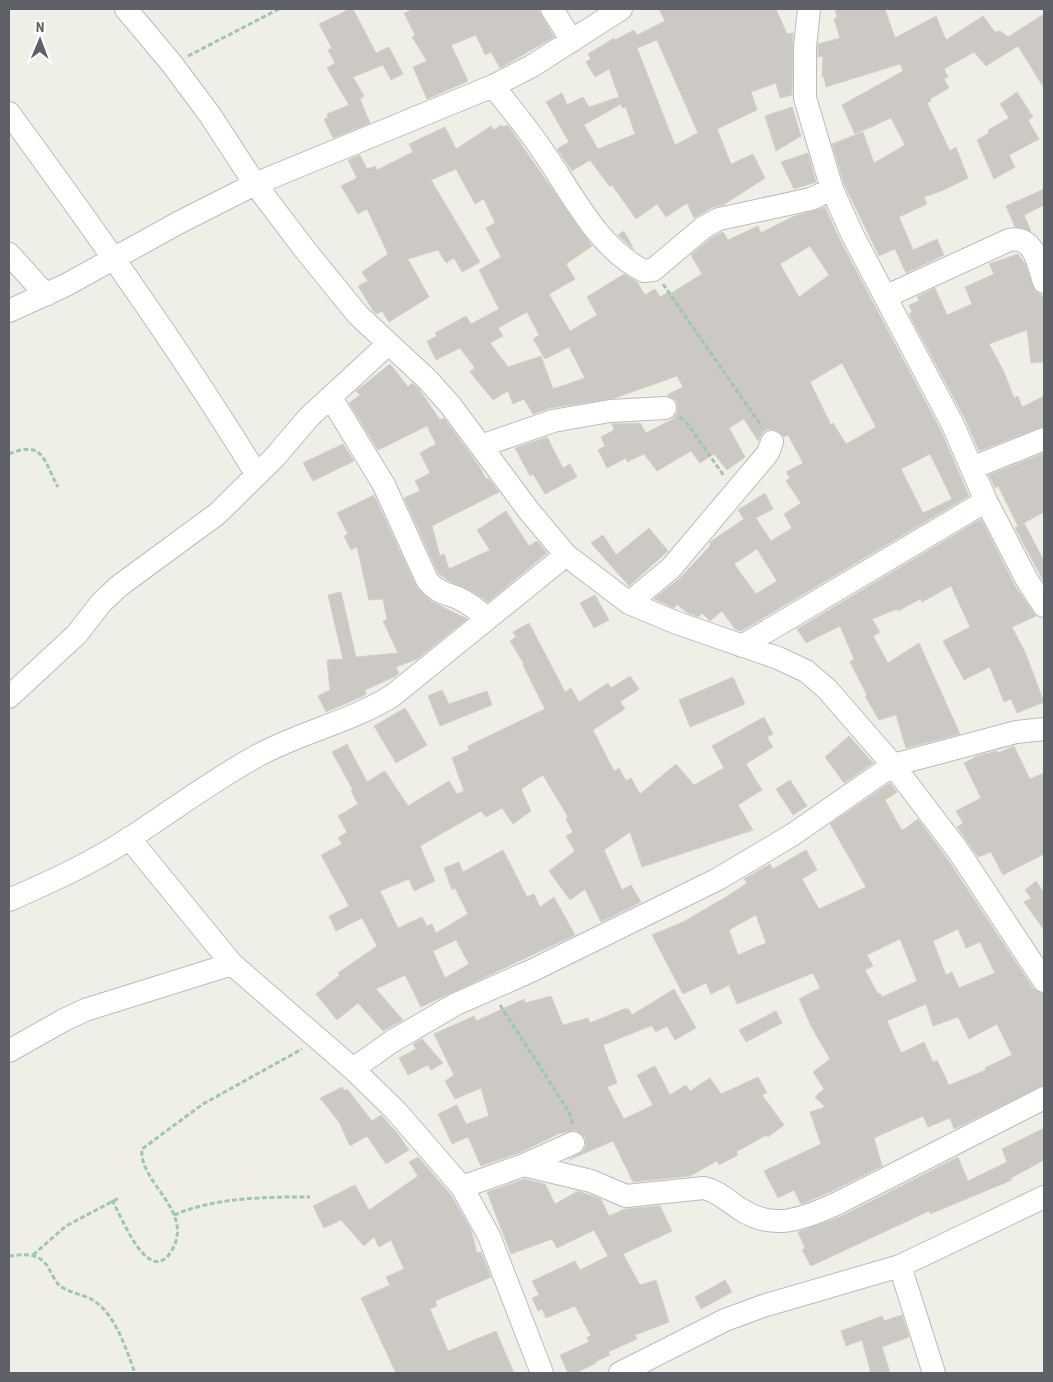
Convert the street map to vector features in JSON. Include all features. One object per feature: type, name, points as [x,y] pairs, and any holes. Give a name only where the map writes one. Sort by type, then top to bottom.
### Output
[{"type":"street","points":[[126,9],[172,64],[210,115],[255,184],[358,315],[428,380],[451,406],[529,511],[566,555],[629,603],[677,623],[778,658],[806,671],[828,689],[893,765],[957,849],[1044,980]]},
{"type":"street","points":[[552,9],[572,41]]},
{"type":"street","points":[[9,311],[46,295],[255,184],[493,86],[532,66],[621,9]]},
{"type":"street","points":[[809,9],[805,47],[805,98],[832,189],[852,234],[887,296],[954,425],[986,501],[1027,580],[1044,606]]},
{"type":"street","points":[[493,86],[541,149],[599,232],[636,267],[644,271],[653,270],[704,227],[719,219],[811,199],[832,189]]},
{"type":"street","points":[[9,113],[115,258],[202,386],[257,475]]},
{"type":"street","points":[[887,296],[1016,238],[1026,241],[1032,248],[1044,282]]},
{"type":"street","points":[[9,254],[46,295]]},
{"type":"street","points":[[9,696],[77,634],[101,603],[119,586],[217,514],[257,475],[309,417],[388,344]]},
{"type":"street","points":[[331,398],[384,485],[427,580],[433,588],[442,594],[472,605],[487,619]]},
{"type":"street","points":[[481,446],[553,421],[610,411],[665,408]]},
{"type":"street","points":[[972,468],[1044,439]]},
{"type":"street","points":[[629,603],[671,568],[768,453],[772,442]]},
{"type":"street","points":[[742,646],[986,501]]},
{"type":"street","points":[[9,900],[61,877],[129,838],[182,802],[260,754],[368,711],[392,696],[566,555]]},
{"type":"street","points":[[353,1069],[430,1018],[718,880],[792,836],[893,765],[1016,732],[1044,729]]},
{"type":"street","points":[[129,838],[232,964],[353,1069],[396,1111],[462,1187],[489,1236],[542,1373]]},
{"type":"street","points":[[9,1051],[85,1010],[232,964]]},
{"type":"street","points":[[524,1166],[591,1180],[626,1196],[704,1188],[712,1190],[754,1218],[790,1222],[801,1220],[834,1205],[1044,1098]]},
{"type":"street","points":[[462,1187],[524,1166],[573,1143]]},
{"type":"street","points":[[620,1373],[725,1320],[763,1306],[900,1266],[1044,1198]]},
{"type":"street","points":[[900,1266],[934,1373]]},
{"type":"path","points":[[172,64],[279,9]]},
{"type":"path","points":[[653,270],[750,407],[772,442]]},
{"type":"path","points":[[665,408],[687,422],[734,491]]},
{"type":"path","points":[[9,454],[27,449],[39,451],[58,487]]},
{"type":"path","points":[[490,989],[569,1112],[575,1135],[573,1143]]},
{"type":"path","points":[[112,1200],[132,1239],[143,1255],[151,1261],[158,1262],[166,1258],[172,1251],[175,1243],[177,1223],[145,1164],[142,1149],[203,1104],[318,1040]]},
{"type":"path","points":[[174,1215],[194,1206],[229,1201],[310,1197]]},
{"type":"path","points":[[9,1256],[33,1255],[66,1226],[89,1215],[112,1200],[119,1198]]},
{"type":"path","points":[[33,1255],[47,1266],[59,1285],[92,1299],[100,1306],[110,1319],[135,1373]]},
{"type":"building","points":[[353,9],[376,53],[389,47],[403,74],[391,80],[383,65],[353,77],[364,96],[360,99],[370,123],[333,138],[324,119],[328,117],[327,114],[349,105],[327,68],[335,63],[328,50],[332,48],[319,24]]},
{"type":"building","points":[[414,9],[538,9],[554,37],[500,68],[491,52],[485,55],[476,35],[451,45],[468,81],[427,99],[413,67],[427,61],[412,37],[415,35],[404,13]]},
{"type":"building","points":[[659,9],[776,9],[787,34],[793,33],[792,95],[780,98],[776,83],[751,92],[757,110],[717,129],[731,164],[753,154],[765,178],[723,205],[713,207],[694,218],[687,203],[666,217],[657,204],[636,219],[612,185],[610,187],[590,160],[572,171],[557,149],[569,142],[546,102],[562,93],[567,105],[583,97],[589,107],[619,97],[609,69],[595,77],[586,62],[591,59],[588,54],[614,38],[615,40],[634,30],[637,35],[665,21]],"holes":[[[657,40],[698,133],[675,145],[637,48]],[[621,104],[622,108],[626,107],[635,134],[598,149],[584,125]]]},
{"type":"building","points":[[835,9],[885,9],[895,38],[936,16],[946,40],[983,16],[995,32],[1000,31],[1008,37],[1044,14],[1044,88],[1018,46],[986,66],[974,52],[944,69],[948,77],[944,79],[949,88],[930,99],[931,101],[927,103],[950,151],[956,147],[968,178],[944,190],[924,197],[927,204],[899,217],[913,250],[937,239],[944,255],[906,273],[895,249],[879,256],[844,184],[832,144],[863,132],[874,163],[905,145],[891,118],[855,134],[842,105],[903,71],[900,64],[826,87],[824,77],[822,77],[823,56],[818,57],[818,44],[840,38],[834,19],[837,18]]},
{"type":"building","points":[[1017,92],[1033,117],[1028,120],[1039,139],[1009,155],[1015,167],[994,179],[977,140],[989,133],[988,130],[1009,118],[1000,104]]},
{"type":"building","points":[[792,107],[801,136],[776,151],[765,116]]},
{"type":"building","points":[[501,125],[509,127],[592,246],[566,264],[575,279],[549,294],[570,331],[597,315],[587,297],[624,274],[637,282],[645,295],[655,289],[660,297],[667,293],[668,295],[702,274],[691,255],[711,238],[723,232],[728,240],[758,226],[761,233],[792,217],[825,207],[840,240],[941,431],[969,496],[741,631],[735,629],[722,611],[710,621],[702,613],[699,617],[686,612],[677,604],[674,608],[654,599],[681,577],[710,546],[710,542],[744,519],[738,510],[765,493],[773,509],[756,518],[771,541],[792,528],[784,514],[801,503],[786,481],[790,478],[786,472],[803,463],[788,435],[784,437],[777,430],[769,429],[763,432],[758,441],[744,419],[729,428],[745,457],[727,470],[714,454],[700,463],[691,451],[657,471],[644,454],[627,462],[626,458],[607,468],[598,450],[605,446],[601,437],[614,430],[612,424],[640,423],[646,433],[673,419],[678,407],[676,400],[667,395],[683,387],[677,376],[615,398],[551,408],[533,414],[524,399],[513,404],[508,391],[493,400],[470,372],[475,368],[460,348],[436,360],[427,341],[437,336],[435,333],[466,316],[471,324],[499,309],[479,270],[501,257],[486,228],[495,223],[484,199],[475,204],[456,169],[431,180],[480,262],[462,272],[454,258],[446,263],[438,250],[408,259],[429,297],[389,322],[382,311],[377,314],[374,312],[358,286],[368,281],[362,272],[388,254],[367,209],[358,214],[341,186],[357,178],[348,160],[360,155],[367,169],[375,166],[377,170],[413,152],[409,144],[445,127],[456,149],[491,126],[494,130]],"holes":[[[810,246],[829,275],[799,297],[780,264]],[[527,312],[539,335],[533,339],[545,359],[569,347],[585,378],[553,389],[541,356],[508,367],[490,343],[503,336],[498,328]],[[842,363],[876,427],[846,444],[833,423],[831,425],[810,382]],[[930,454],[952,499],[923,513],[901,469]],[[757,549],[777,581],[756,594],[734,564]]]},
{"type":"building","points":[[808,153],[816,182],[794,189],[781,162]]},
{"type":"building","points":[[1044,189],[1044,205],[1024,215],[1031,231],[1015,227],[1006,206]]},
{"type":"building","points":[[624,231],[634,250],[618,235]]},
{"type":"building","points":[[1018,254],[1025,264],[1035,291],[1044,297],[1044,362],[1031,363],[1027,330],[989,344],[1004,372],[1014,398],[1018,396],[1022,407],[1044,396],[1044,426],[979,451],[965,419],[909,314],[912,312],[909,305],[919,301],[917,297],[935,288],[947,315],[972,304],[965,287],[994,274],[989,264]]},
{"type":"building","points":[[390,364],[408,387],[412,383],[419,389],[440,420],[444,418],[479,466],[486,479],[488,478],[499,492],[432,526],[440,556],[444,554],[449,569],[490,550],[477,530],[506,511],[529,546],[537,541],[547,553],[488,602],[472,591],[447,580],[438,573],[404,498],[420,491],[415,481],[430,473],[420,453],[436,444],[427,426],[378,450],[349,403],[360,395],[356,391]]},
{"type":"building","points":[[547,437],[563,468],[570,464],[577,477],[545,494],[533,474],[530,476],[515,448]]},
{"type":"building","points":[[343,444],[354,461],[313,481],[303,463]]},
{"type":"building","points":[[1044,453],[1044,512],[1020,525],[1024,523],[1044,561],[1044,582],[1015,528],[1018,526],[998,486],[995,488],[989,475]]},
{"type":"building","points":[[374,495],[417,588],[431,601],[467,619],[417,659],[396,667],[399,673],[396,676],[365,690],[366,694],[363,696],[326,712],[318,696],[330,690],[327,660],[343,659],[328,595],[341,592],[356,657],[398,653],[383,621],[387,619],[383,599],[369,600],[357,547],[351,550],[344,536],[348,534],[337,513]]},
{"type":"building","points":[[981,519],[1015,586],[1036,616],[1012,627],[1025,652],[1044,702],[1017,713],[1011,699],[1004,702],[990,667],[964,680],[943,641],[970,627],[951,586],[922,602],[920,599],[898,611],[897,609],[872,619],[880,632],[873,636],[888,663],[919,643],[960,734],[906,748],[896,715],[879,720],[865,696],[867,695],[850,662],[854,659],[840,626],[806,643],[797,629]]},
{"type":"building","points":[[649,528],[668,551],[629,586],[591,543],[603,535],[616,555]]},
{"type":"building","points":[[595,595],[609,620],[594,628],[580,603]]},
{"type":"building","points":[[529,623],[565,692],[571,688],[579,702],[608,683],[611,688],[630,676],[639,689],[620,702],[625,709],[593,730],[614,771],[619,768],[626,781],[631,778],[640,794],[676,764],[694,785],[724,768],[712,746],[764,717],[773,734],[767,737],[773,747],[746,764],[762,790],[738,805],[753,830],[642,867],[630,832],[604,850],[622,890],[631,885],[641,902],[601,922],[585,889],[570,900],[549,871],[575,851],[566,836],[573,832],[566,819],[568,817],[543,775],[521,789],[531,811],[513,824],[502,808],[486,817],[481,811],[420,846],[435,881],[414,891],[409,879],[380,891],[398,928],[422,917],[427,926],[432,924],[436,933],[468,914],[455,888],[452,890],[444,868],[459,862],[463,872],[503,850],[527,897],[534,894],[540,907],[554,897],[575,935],[421,1007],[405,975],[376,989],[403,1020],[383,1031],[358,1003],[337,1020],[316,994],[340,975],[338,973],[377,946],[362,918],[336,931],[329,916],[349,906],[321,855],[342,844],[338,838],[347,832],[338,816],[358,804],[351,791],[353,790],[332,752],[347,744],[367,782],[385,771],[408,806],[449,781],[457,794],[464,791],[452,758],[469,750],[468,746],[545,709],[524,664],[510,641],[516,637],[513,632]],"holes":[[[456,940],[469,964],[445,978],[433,951]]]},
{"type":"building","points":[[733,677],[745,704],[690,727],[679,700]]},
{"type":"building","points":[[442,690],[449,704],[487,691],[492,705],[440,726],[428,696]]},
{"type":"building","points":[[405,708],[427,745],[396,763],[374,726]]},
{"type":"building","points":[[849,736],[873,763],[844,783],[825,757]]},
{"type":"building","points":[[1014,746],[1030,779],[1044,773],[1044,854],[1003,875],[991,852],[978,857],[957,827],[963,823],[956,811],[981,798],[964,763],[977,756],[997,751],[998,753]]},
{"type":"building","points":[[790,780],[807,806],[793,815],[776,789]]},
{"type":"building","points":[[890,783],[897,792],[885,800],[901,829],[903,830],[918,819],[946,857],[1033,988],[1044,994],[1044,1085],[954,1129],[950,1118],[928,1127],[923,1116],[874,1138],[882,1166],[828,1193],[801,1204],[794,1190],[778,1198],[764,1171],[821,1144],[810,1112],[825,1107],[815,1097],[824,1089],[813,1072],[830,1059],[811,1026],[799,999],[820,988],[813,973],[737,1004],[729,985],[711,994],[706,983],[683,994],[652,935],[683,922],[726,897],[747,883],[744,879],[770,864],[773,869],[806,850],[817,870],[802,879],[819,909],[866,887],[830,824]],"holes":[[[756,915],[766,943],[738,955],[729,930]],[[958,929],[966,948],[980,942],[995,973],[959,988],[952,972],[946,975],[933,941]],[[900,939],[917,981],[882,997],[880,993],[878,994],[865,970],[873,966],[867,955]],[[926,1004],[933,1026],[958,1017],[969,1039],[997,1024],[1012,1055],[985,1068],[986,1070],[949,1085],[937,1060],[933,1062],[924,1042],[901,1053],[887,1021]]]},
{"type":"building","points":[[1036,881],[1042,890],[1044,889],[1044,930],[1024,902],[1031,898],[1025,890]]},
{"type":"building","points":[[674,989],[696,1028],[675,1040],[667,1026],[656,1032],[652,1026],[603,1045],[617,1083],[607,1087],[624,1119],[653,1105],[637,1075],[655,1066],[670,1095],[686,1085],[690,1091],[710,1078],[721,1094],[758,1077],[767,1093],[762,1095],[784,1125],[768,1137],[766,1135],[736,1152],[738,1155],[719,1165],[717,1161],[690,1176],[633,1182],[613,1141],[569,1160],[583,1151],[586,1145],[585,1137],[575,1130],[558,1134],[519,1153],[481,1166],[468,1137],[452,1144],[438,1114],[457,1105],[466,1124],[489,1116],[481,1088],[455,1099],[445,1081],[454,1075],[434,1034],[474,1016],[476,1021],[524,999],[525,1003],[551,996],[563,1025],[588,1018],[590,1023],[624,1009],[629,1009],[632,1015]]},
{"type":"building","points":[[776,1011],[782,1023],[746,1042],[739,1030]]},
{"type":"building","points":[[422,1039],[443,1063],[431,1070],[428,1065],[408,1075],[399,1058],[416,1049],[413,1044]]},
{"type":"building","points":[[342,1087],[345,1091],[347,1089],[372,1121],[381,1115],[409,1150],[386,1164],[367,1136],[350,1146],[339,1122],[320,1098]]},
{"type":"building","points":[[1044,1128],[1044,1160],[1011,1178],[1012,1180],[930,1214],[929,1211],[811,1266],[802,1250],[805,1248],[798,1232],[840,1217],[958,1157],[968,1181],[1007,1162],[1002,1149]]},
{"type":"building","points":[[418,1157],[451,1195],[471,1230],[477,1253],[481,1252],[491,1277],[435,1301],[437,1306],[430,1309],[448,1351],[496,1331],[514,1373],[396,1373],[361,1298],[390,1285],[386,1277],[404,1269],[391,1240],[379,1247],[374,1237],[364,1246],[341,1220],[324,1228],[313,1206],[355,1185],[369,1210],[418,1176],[409,1162]]},
{"type":"building","points":[[525,1179],[545,1184],[555,1204],[578,1191],[601,1199],[609,1216],[625,1209],[660,1206],[672,1231],[623,1254],[640,1285],[656,1280],[669,1322],[635,1335],[637,1339],[608,1352],[610,1355],[596,1363],[576,1373],[568,1373],[560,1355],[589,1342],[587,1337],[591,1336],[575,1306],[546,1318],[542,1309],[538,1311],[532,1298],[539,1295],[532,1281],[575,1261],[580,1270],[608,1256],[594,1230],[557,1248],[552,1239],[511,1254],[487,1192]]},
{"type":"building","points":[[725,1280],[732,1292],[701,1309],[695,1297]]},
{"type":"building","points":[[902,1315],[909,1337],[882,1347],[890,1373],[871,1373],[862,1340],[846,1346],[841,1331],[882,1316],[884,1321]]}]
